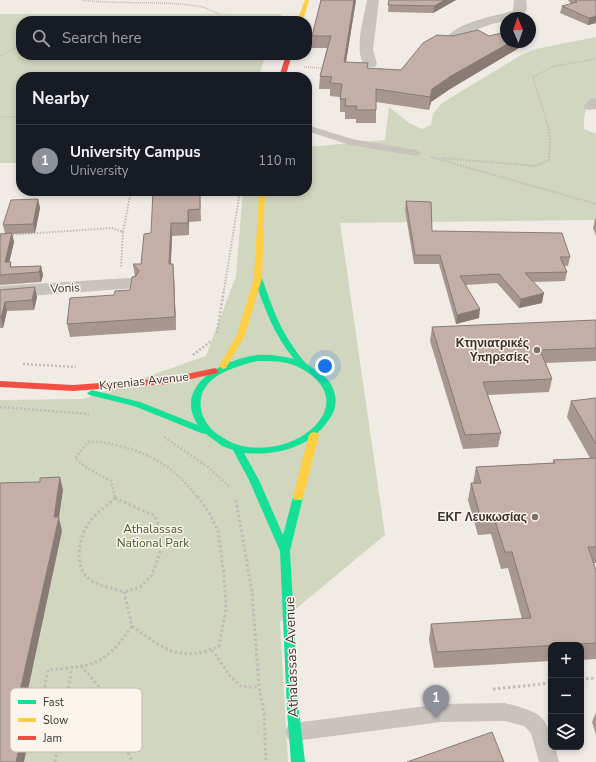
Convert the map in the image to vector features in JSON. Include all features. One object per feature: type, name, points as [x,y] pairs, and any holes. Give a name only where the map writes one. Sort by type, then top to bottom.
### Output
[{"type":"main road","points":[[302,16],[307,0]]},
{"type":"main road","points":[[283,72],[287,60]]},
{"type":"main road","points":[[223,366],[241,335],[258,278],[262,196]]},
{"type":"main road","points":[[258,278],[276,328],[288,348],[303,365]]},
{"type":"main road","points":[[257,358],[281,359],[303,365],[315,372],[324,381],[330,391],[332,403],[331,414],[324,425],[314,435],[298,444],[279,449],[258,451],[237,448],[219,441],[204,431],[196,419],[193,406],[196,393],[203,381],[223,366],[257,358]]},
{"type":"main road","name":"Kyrenias Avenue","points":[[0,384],[73,388],[168,381],[215,371]]},
{"type":"main road","name":"Kyrenias Avenue","points":[[73,388],[138,404],[204,431]]},
{"type":"main road","name":"Athalassas Avenue","points":[[298,762],[294,732],[285,551],[314,435]]},
{"type":"main road","name":"Athalassas Avenue","points":[[237,448],[254,480],[285,551]]},
{"type":"street","points":[[370,64],[366,50],[373,0]]},
{"type":"street","points":[[451,40],[468,29],[484,22],[518,14],[521,9],[520,0]]},
{"type":"street","name":"Vonis","points":[[0,292],[125,285]]},
{"type":"lane","points":[[312,130],[350,142],[416,153]]},
{"type":"lane","points":[[294,732],[441,713],[505,712],[530,719],[539,728],[549,762]]},
{"type":"path","points":[[82,0],[99,2],[171,2],[202,7],[223,16]]},
{"type":"path","points":[[0,56],[16,48]]},
{"type":"path","points":[[434,158],[536,166],[549,160],[551,152],[549,133],[533,77],[539,72],[557,65],[596,59]]},
{"type":"path","points":[[285,66],[332,69]]},
{"type":"path","points":[[0,117],[16,117]]},
{"type":"path","points":[[416,153],[596,204]]},
{"type":"path","points":[[125,285],[123,232],[130,196]]},
{"type":"path","points":[[186,358],[216,338],[239,196]]},
{"type":"path","points":[[8,236],[112,228],[123,232]]},
{"type":"path","points":[[26,364],[79,367]]},
{"type":"path","points":[[0,407],[95,414]]},
{"type":"path","points":[[158,434],[191,455],[225,480],[234,492],[252,592],[259,687],[264,712],[266,762]]},
{"type":"path","points":[[115,498],[112,481],[87,468],[75,458],[88,442],[98,441],[140,451],[169,467],[188,485],[208,510],[218,530],[224,575],[226,610],[219,646],[205,654],[181,656],[164,649],[132,626],[124,592]]},
{"type":"path","points":[[115,498],[155,516],[161,532],[160,552],[152,575],[140,587],[124,592],[90,580],[82,572],[79,554],[82,539],[88,524],[115,498]]},
{"type":"path","points":[[44,688],[48,670],[99,662],[116,648],[132,626]]},
{"type":"path","points":[[212,650],[230,676],[242,687],[259,687]]},
{"type":"path","points":[[81,665],[100,688]]},
{"type":"path","points":[[68,688],[72,667]]},
{"type":"path","points":[[584,679],[596,678]]},
{"type":"path","points":[[55,762],[57,752]]},
{"type":"path","points":[[128,752],[132,762]]},
{"type":"green space","points":[[0,14],[282,14],[281,16],[16,16],[16,60],[264,60],[260,72],[16,72],[16,163],[0,163]]},
{"type":"green space","name":"Athalassas National Park","points":[[596,37],[596,98],[587,108],[584,129],[596,134],[596,220],[340,223],[385,535],[280,622],[288,762],[0,762],[0,400],[83,399],[206,356],[236,276],[243,196],[312,196],[312,147],[385,140],[389,107],[409,123],[422,129],[431,125],[433,114],[442,103],[521,55],[536,49]]},
{"type":"building","points":[[321,0],[354,0],[344,62],[368,63],[367,68],[401,70],[423,43],[437,35],[452,36],[478,30],[489,36],[500,33],[500,48],[451,76],[432,89],[430,97],[376,89],[376,110],[356,110],[357,106],[345,106],[346,99],[340,99],[342,84],[330,83],[332,77],[320,76],[331,36],[312,36]]},
{"type":"building","points":[[389,0],[445,0],[434,6],[388,5]]},
{"type":"building","points":[[575,0],[596,0],[596,16],[589,18],[562,6],[577,2]]},
{"type":"building","points":[[153,196],[200,196],[200,209],[188,210],[188,223],[171,223],[169,264],[173,264],[175,317],[67,324],[70,298],[114,295],[115,291],[130,290],[132,277],[136,276],[139,271],[133,264],[141,264],[144,234],[151,233]]},
{"type":"building","points":[[38,199],[33,224],[3,225],[11,200]]},
{"type":"building","points":[[406,201],[431,202],[432,231],[562,233],[570,257],[560,257],[567,272],[525,273],[544,293],[521,299],[499,274],[460,276],[480,309],[457,315],[440,255],[415,255]]},
{"type":"building","points":[[12,233],[5,262],[11,262],[10,267],[41,266],[39,272],[0,275],[0,234]]},
{"type":"building","points":[[35,287],[32,300],[5,302],[0,318],[0,290]]},
{"type":"building","points":[[596,320],[596,348],[540,350],[552,379],[483,382],[501,433],[465,435],[432,327]]},
{"type":"building","points":[[596,398],[596,444],[571,401]]},
{"type":"building","points":[[596,458],[596,547],[588,547],[596,570],[596,643],[548,642],[548,646],[437,652],[431,624],[531,618],[512,552],[505,552],[494,518],[481,519],[471,483],[481,483],[476,467],[555,463],[553,460]]},
{"type":"building","points":[[60,477],[54,517],[59,517],[21,688],[10,688],[10,752],[18,752],[16,762],[0,762],[0,483],[40,482],[40,478]]},
{"type":"building","points":[[492,732],[504,762],[407,762]]},
{"type":"traffic: fast","points":[[258,278],[271,313],[281,334],[303,365]]},
{"type":"traffic: fast","points":[[257,358],[284,360],[304,366],[314,372],[328,387],[331,396],[331,405],[327,416],[320,426],[308,437],[293,445],[276,450],[259,451],[241,449],[225,444],[212,435],[197,415],[196,399],[201,387],[210,377],[217,371],[229,365],[257,358]]},
{"type":"traffic: fast","points":[[92,393],[137,404],[204,431]]},
{"type":"traffic: fast","points":[[237,448],[254,480],[285,551]]},
{"type":"traffic: fast","points":[[298,497],[285,551],[293,711],[298,762]]},
{"type":"traffic: slow","points":[[302,16],[307,0]]},
{"type":"traffic: slow","points":[[223,366],[241,335],[258,278],[262,196]]},
{"type":"traffic: slow","points":[[298,497],[314,435]]},
{"type":"traffic: jam","points":[[284,72],[287,60]]},
{"type":"traffic: jam","points":[[0,384],[73,388],[168,381],[215,371]]},
{"type":"place","name":"Κτηνιατρικές Υπηρεσίες","points":[[537,350]]},
{"type":"place","name":"ΕΚΓ Λευκωσίας","points":[[535,517]]},
{"type":"place","name":"University Campus","points":[[436,718]]}]
